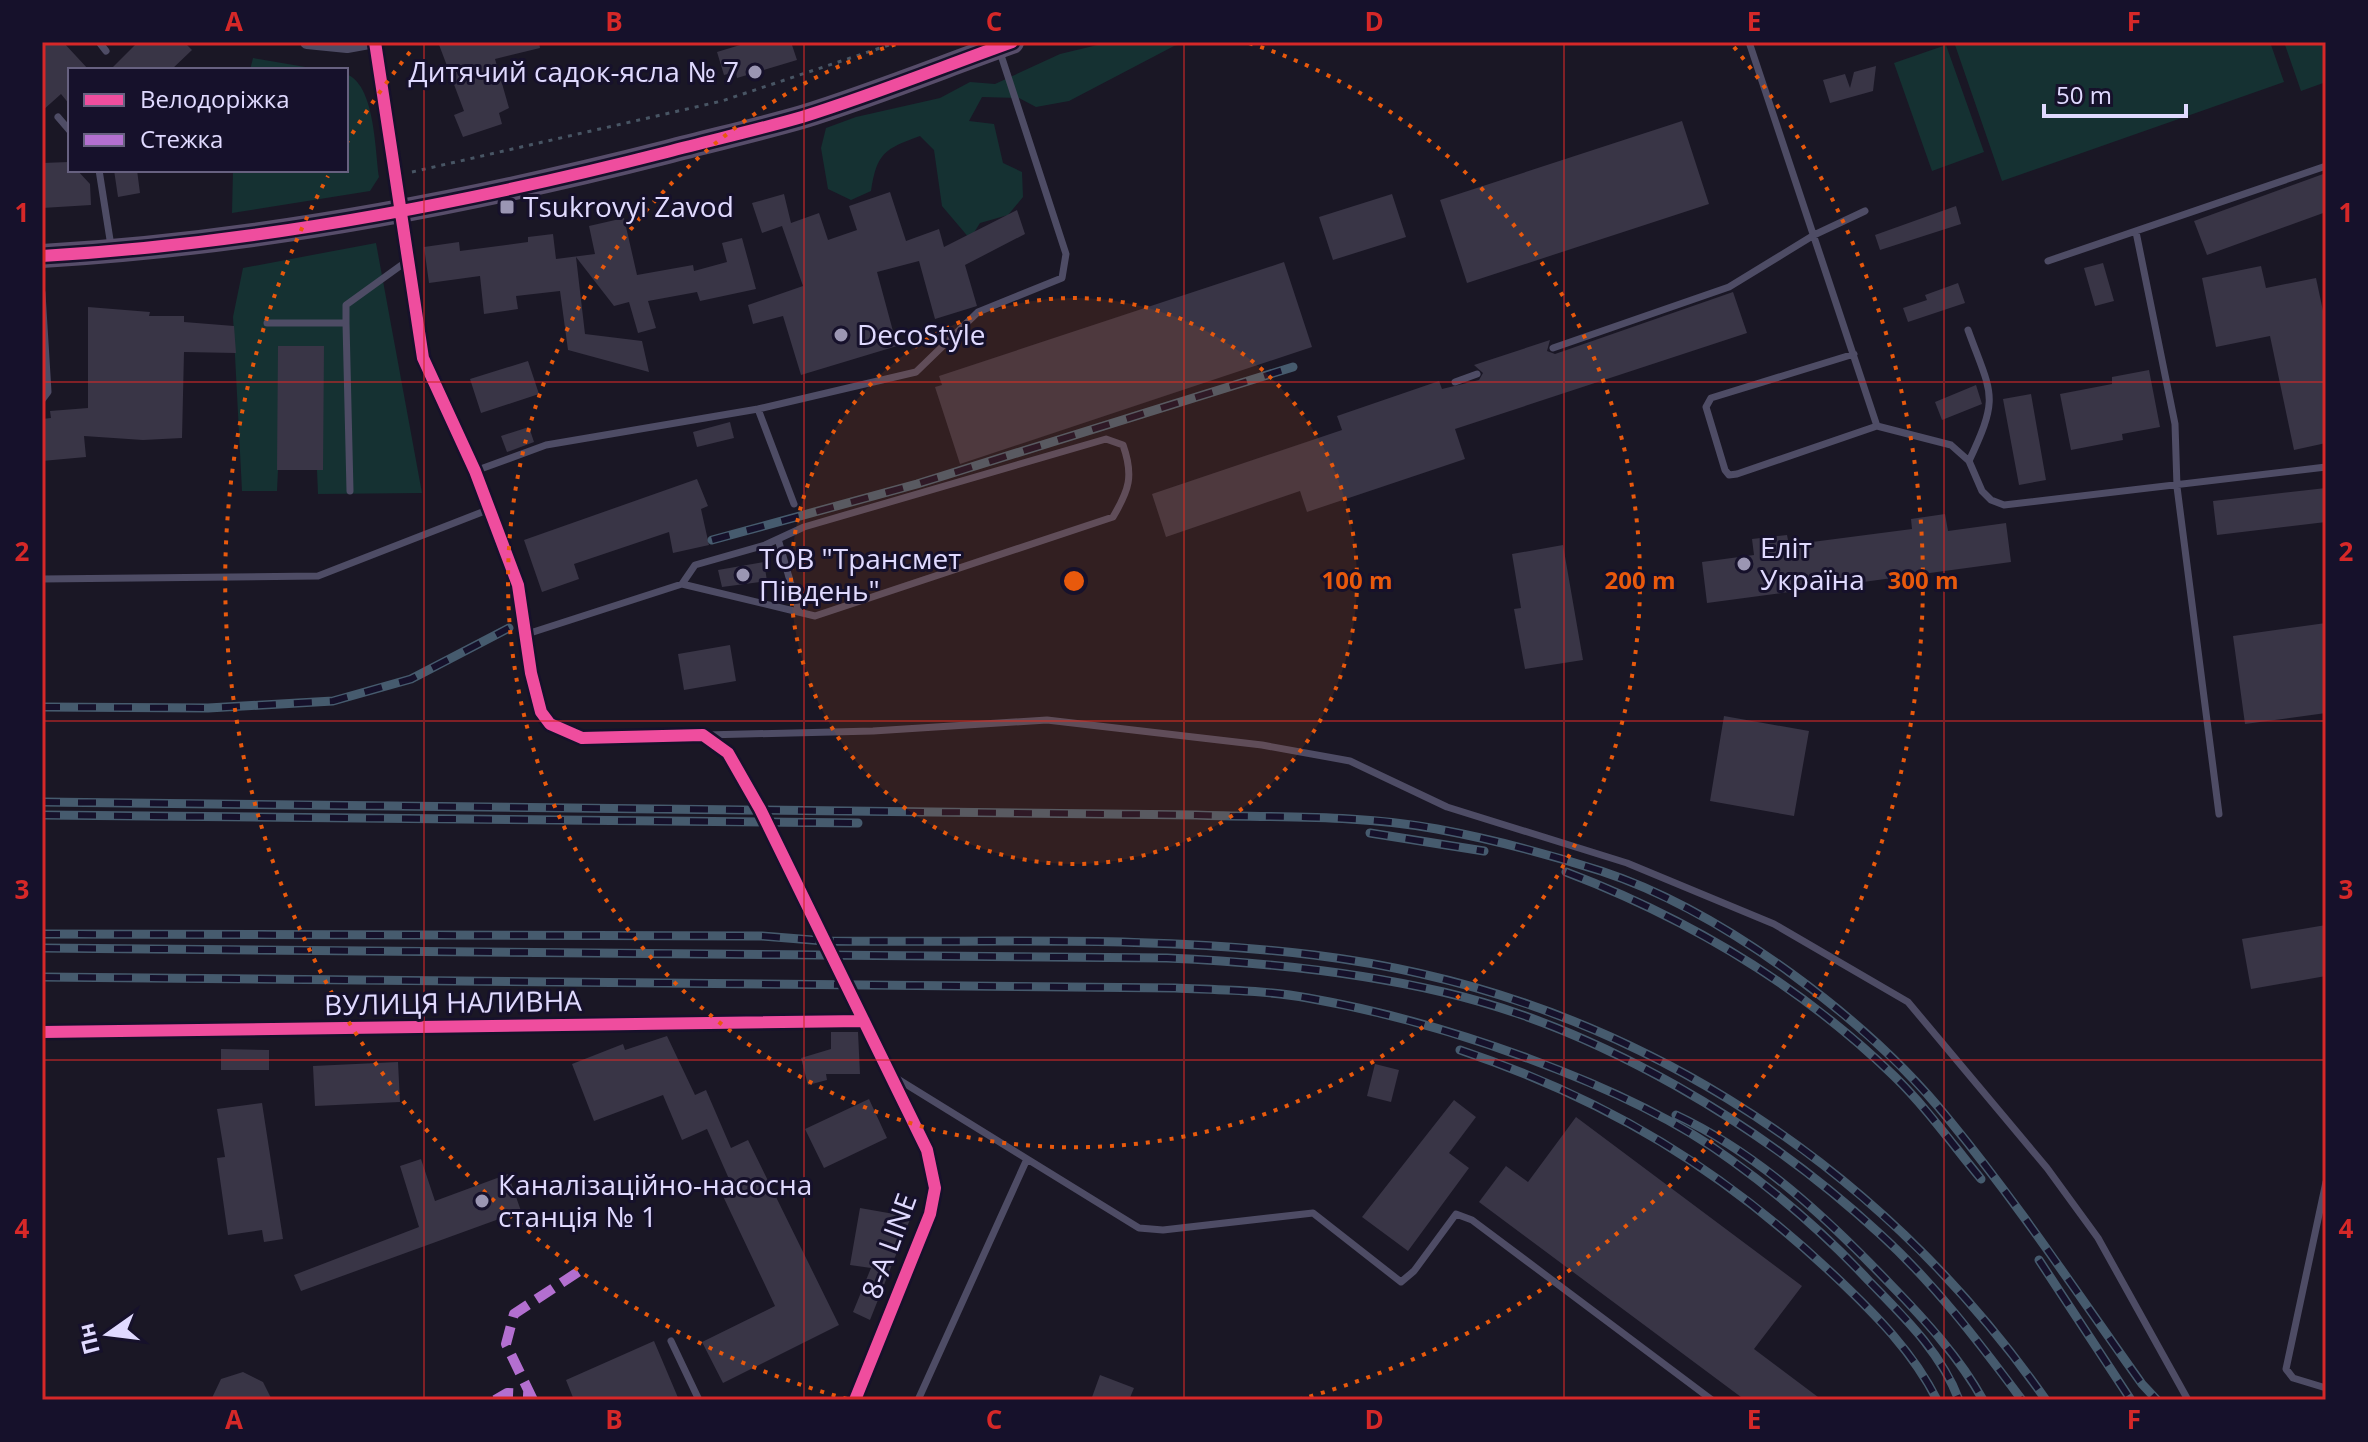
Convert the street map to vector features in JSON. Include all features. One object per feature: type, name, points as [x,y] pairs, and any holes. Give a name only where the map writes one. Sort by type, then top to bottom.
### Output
[{"type":"main road","points":[[42,256],[112,252],[400,211],[568,177],[802,117],[1005,45]]},
{"type":"street","points":[[307,42],[347,46],[372,42],[423,358],[475,471],[518,585],[531,673],[541,712],[550,724],[582,738],[703,735]]},
{"type":"street","name":"8-A LINE","points":[[703,735],[728,753],[739,767],[927,1150],[935,1188],[930,1214],[855,1400]]},
{"type":"street","name":"ВУЛИЦЯ НАЛИВНА","points":[[42,1032],[864,1021]]},
{"type":"lane","points":[[99,42],[106,51]]},
{"type":"lane","points":[[1749,42],[1877,426]]},
{"type":"lane","points":[[475,471],[546,445],[758,409],[916,372],[978,312],[1062,278],[1066,254],[1005,45]]},
{"type":"lane","points":[[58,117],[68,129]]},
{"type":"lane","points":[[2048,261],[2326,166]]},
{"type":"lane","points":[[99,172],[112,252]]},
{"type":"lane","points":[[1553,348],[1729,287],[1814,235],[1865,211]]},
{"type":"lane","points":[[2136,232],[2175,424],[2177,487],[2219,814]]},
{"type":"lane","points":[[350,491],[346,305],[407,261]]},
{"type":"lane","points":[[42,293],[48,392],[42,400]]},
{"type":"lane","points":[[267,323],[346,323]]},
{"type":"lane","points":[[1968,330],[1991,400],[1989,418],[1969,461]]},
{"type":"lane","points":[[1854,354],[1711,398],[1706,407],[1729,475],[1877,426],[1951,445],[1969,461],[1982,491],[2004,505],[2326,467]]},
{"type":"lane","points":[[1455,382],[1477,374]]},
{"type":"lane","points":[[758,409],[794,504]]},
{"type":"lane","points":[[527,634],[682,584],[815,616],[1113,517],[1129,489],[1131,469],[1123,445],[1106,439],[804,527],[778,539],[695,565],[682,584]]},
{"type":"lane","points":[[42,579],[318,576],[490,509]]},
{"type":"lane","points":[[778,539],[799,612]]},
{"type":"lane","points":[[703,735],[873,731],[1047,720],[1262,745],[1350,761],[1447,807],[1627,863],[1774,924],[1908,1002],[2047,1168],[2098,1238],[2188,1400]]},
{"type":"lane","points":[[891,1075],[1139,1228],[1163,1230],[1313,1213],[1401,1282],[1414,1271],[1456,1214],[1472,1220],[1712,1400]]},
{"type":"lane","points":[[918,1400],[1027,1159]]},
{"type":"lane","points":[[2326,1182],[2286,1369],[2293,1378],[2326,1388]]},
{"type":"lane","points":[[671,1341],[699,1400]]},
{"type":"path","points":[[395,176],[722,101],[898,42]]},
{"type":"green space","points":[[1110,42],[1190,42],[1174,46],[1069,101],[1036,107],[1019,98],[982,97],[969,121],[994,124],[1003,163],[1022,172],[1023,197],[1008,215],[980,223],[970,239],[942,206],[934,150],[920,136],[885,154],[876,168],[871,191],[851,200],[828,189],[821,148],[826,128],[856,117],[940,98],[970,82],[995,84],[1060,54]]},
{"type":"green space","points":[[1954,42],[2270,42],[2284,82],[2002,181]]},
{"type":"green space","points":[[2284,42],[2326,42],[2326,82],[2301,91]]},
{"type":"green space","points":[[1946,45],[1984,152],[1932,171],[1894,63]]},
{"type":"green space","points":[[253,58],[311,68],[250,68]]},
{"type":"green space","points":[[348,75],[356,80],[372,119],[379,177],[370,191],[232,213],[233,172],[348,172]]},
{"type":"green space","points":[[376,243],[422,493],[318,494],[317,470],[278,470],[277,491],[242,491],[233,317],[243,268]]},
{"type":"building","points":[[42,42],[63,42],[87,68],[68,68],[68,103],[61,94],[42,111]]},
{"type":"building","points":[[138,42],[184,42],[192,50],[173,68],[112,68]]},
{"type":"building","points":[[438,42],[539,42],[540,48],[495,59],[509,108],[499,113],[502,124],[463,137],[454,115],[464,111]]},
{"type":"building","points":[[750,42],[791,42],[797,60],[737,78],[736,72],[724,75],[717,52]]},
{"type":"building","points":[[1876,66],[1873,91],[1830,103],[1823,80],[1845,74],[1850,88],[1854,72]]},
{"type":"building","points":[[1682,121],[1709,204],[1467,283],[1440,200]]},
{"type":"building","points":[[68,162],[68,172],[79,172],[90,184],[91,205],[42,208],[42,163]]},
{"type":"building","points":[[114,172],[137,172],[140,193],[118,197]]},
{"type":"building","points":[[2326,173],[2326,212],[2207,255],[2194,221]]},
{"type":"building","points":[[890,192],[906,241],[939,229],[944,247],[1017,210],[1025,234],[965,265],[977,306],[935,319],[919,261],[877,272],[897,346],[801,375],[783,316],[753,324],[748,305],[803,286],[782,226],[762,233],[752,203],[784,194],[791,223],[819,213],[828,240],[857,230],[849,206]]},
{"type":"building","points":[[1392,194],[1406,237],[1333,260],[1319,217]]},
{"type":"building","points":[[1956,206],[1961,224],[1880,250],[1875,235]]},
{"type":"building","points":[[624,218],[637,275],[693,265],[694,271],[727,262],[722,243],[742,238],[756,289],[700,301],[697,292],[648,301],[656,328],[638,333],[629,302],[614,306],[576,257],[585,334],[642,341],[649,372],[568,350],[560,291],[516,296],[518,309],[484,314],[480,276],[429,283],[424,247],[459,242],[460,251],[528,242],[528,237],[553,234],[556,259],[595,254],[589,226]]},
{"type":"building","points":[[1284,262],[1312,347],[960,464],[935,387],[942,385],[939,376]]},
{"type":"building","points":[[2103,263],[2114,301],[2095,306],[2084,268]]},
{"type":"building","points":[[2261,266],[2266,288],[2316,278],[2326,325],[2326,443],[2294,450],[2270,336],[2216,347],[2202,278]]},
{"type":"building","points":[[1958,283],[1965,303],[1908,322],[1903,308],[1927,300],[1925,295]]},
{"type":"building","points":[[1733,292],[1747,333],[1455,429],[1465,459],[1307,512],[1300,491],[1166,537],[1152,494],[1342,430],[1337,416],[1439,381],[1442,389],[1479,380],[1483,373],[1474,365],[1550,340],[1547,351],[1555,354]]},
{"type":"building","points":[[88,307],[150,312],[149,316],[184,316],[184,322],[234,326],[236,353],[184,352],[182,438],[143,440],[84,436],[86,457],[42,461],[42,419],[51,418],[50,411],[88,408]]},
{"type":"building","points":[[278,346],[324,346],[323,470],[277,470]]},
{"type":"building","points":[[528,361],[539,394],[481,413],[470,379]]},
{"type":"building","points":[[2149,370],[2160,427],[2122,434],[2123,440],[2071,450],[2060,394],[2112,384],[2112,377]]},
{"type":"building","points":[[1976,385],[1982,404],[1942,420],[1935,402]]},
{"type":"building","points":[[2031,394],[2046,480],[2019,485],[2003,399]]},
{"type":"building","points":[[730,422],[734,438],[697,447],[693,432]]},
{"type":"building","points":[[529,427],[534,442],[507,452],[501,436]]},
{"type":"building","points":[[697,479],[708,506],[701,509],[709,545],[673,553],[669,532],[574,564],[579,579],[542,592],[524,540]]},
{"type":"building","points":[[2326,488],[2326,522],[2217,535],[2213,501]]},
{"type":"building","points":[[1945,514],[1948,531],[2006,523],[2011,562],[1707,603],[1702,562],[1754,555],[1752,539],[1787,535],[1789,545],[1912,529],[1911,519]]},
{"type":"building","points":[[1563,545],[1583,660],[1525,669],[1514,609],[1521,608],[1512,554]]},
{"type":"building","name":"ТОВ \"Трансмет Південь\"","points":[[764,562],[767,581],[722,587],[718,570]]},
{"type":"building","points":[[2326,623],[2326,713],[2245,724],[2233,636]]},
{"type":"building","points":[[730,645],[736,681],[684,690],[678,654]]},
{"type":"building","points":[[1724,716],[1809,731],[1794,816],[1710,801]]},
{"type":"building","points":[[2326,925],[2326,976],[2251,989],[2242,939]]},
{"type":"building","points":[[831,1032],[858,1032],[860,1074],[826,1074],[827,1080],[808,1085],[801,1058],[831,1049]]},
{"type":"building","points":[[667,1036],[695,1095],[706,1090],[731,1148],[748,1140],[839,1325],[723,1383],[702,1342],[775,1306],[722,1194],[733,1188],[707,1129],[682,1140],[663,1095],[594,1121],[572,1064],[623,1044],[625,1050]]},
{"type":"building","points":[[221,1049],[269,1050],[269,1070],[221,1070]]},
{"type":"building","points":[[398,1062],[400,1102],[315,1106],[313,1066]]},
{"type":"building","points":[[1375,1064],[1399,1070],[1391,1102],[1367,1096]]},
{"type":"building","points":[[869,1099],[887,1138],[824,1168],[805,1129]]},
{"type":"building","points":[[1454,1100],[1476,1117],[1449,1153],[1469,1168],[1408,1251],[1362,1217]]},
{"type":"building","points":[[262,1103],[283,1239],[264,1242],[262,1230],[228,1235],[217,1158],[225,1157],[217,1109]]},
{"type":"building","points":[[1576,1117],[1802,1286],[1754,1349],[1822,1400],[1745,1400],[1479,1202],[1506,1166],[1528,1182]]},
{"type":"building","points":[[421,1159],[435,1201],[508,1174],[521,1211],[301,1291],[294,1275],[419,1227],[400,1166]]},
{"type":"building","points":[[860,1208],[911,1217],[870,1320],[853,1312],[871,1268],[850,1265]]},
{"type":"building","points":[[654,1341],[679,1400],[574,1400],[566,1380]]},
{"type":"building","points":[[243,1372],[263,1382],[272,1400],[211,1400],[221,1379]]},
{"type":"building","points":[[1100,1375],[1134,1388],[1129,1400],[1091,1400]]},
{"type":"railway","points":[[712,540],[917,484],[1293,367]]},
{"type":"railway","points":[[42,707],[208,708],[333,701],[411,679],[509,628]]},
{"type":"railway","points":[[42,802],[1317,818],[1378,821],[1437,829],[1561,859],[1648,889],[1744,941],[1837,1008],[1879,1045],[1950,1121],[2024,1218],[2142,1384],[2157,1400]]},
{"type":"railway","points":[[42,815],[858,823]]},
{"type":"railway","points":[[1370,833],[1484,851]]},
{"type":"railway","points":[[1566,872],[1655,910],[1698,933],[1740,957],[1820,1012],[1906,1088],[1981,1179]]},
{"type":"railway","points":[[42,934],[762,936],[825,941],[1131,942],[1314,955],[1425,975],[1531,1005],[1632,1047],[1728,1099],[1817,1160],[1901,1231],[1977,1311],[2046,1400]]},
{"type":"railway","points":[[42,948],[1167,958],[1306,969],[1375,978],[1443,992],[1502,1008],[1561,1030],[1619,1056],[1732,1119],[1834,1194],[1900,1253],[1955,1313],[2022,1400]]},
{"type":"railway","points":[[42,977],[1175,988],[1275,993],[1358,1008],[1470,1039],[1585,1081],[1639,1105],[1731,1160],[1802,1217],[1894,1307],[1932,1350],[1959,1400]]},
{"type":"railway","points":[[1460,1050],[1566,1092],[1615,1116],[1662,1142],[1751,1204],[1794,1239],[1879,1320],[1917,1366],[1937,1400]]},
{"type":"railway","points":[[1676,1115],[1736,1149],[1817,1212],[1929,1325],[1964,1369],[1983,1400]]},
{"type":"railway","points":[[2039,1260],[2131,1400]]},
{"type":"marked path","points":[[533,1400],[506,1344],[514,1314],[581,1270]]},
{"type":"marked path","points":[[495,1400],[507,1393],[531,1394]]},
{"type":"cycle path","points":[[375,42],[423,358],[475,471],[518,585],[531,673],[541,712],[550,724],[582,738],[703,735],[728,753],[760,809],[927,1150],[935,1188],[930,1214],[855,1400]]},
{"type":"cycle path","points":[[42,256],[278,232],[513,188],[802,117],[1012,42]]},
{"type":"cycle path","points":[[42,1032],[864,1021]]},
{"type":"place","name":"Дитячий садок-ясла № 7","points":[[755,72]]},
{"type":"place","name":"Tsukrovyi Zavod","points":[[507,207]]},
{"type":"place","name":"DecoStyle","points":[[841,335]]},
{"type":"place","name":"Еліт Україна","points":[[1744,564]]},
{"type":"place","name":"ТОВ \"Трансмет Південь\"","points":[[743,575]]},
{"type":"place","name":"Каналізаційно-насосна станція № 1","points":[[482,1201]]}]
